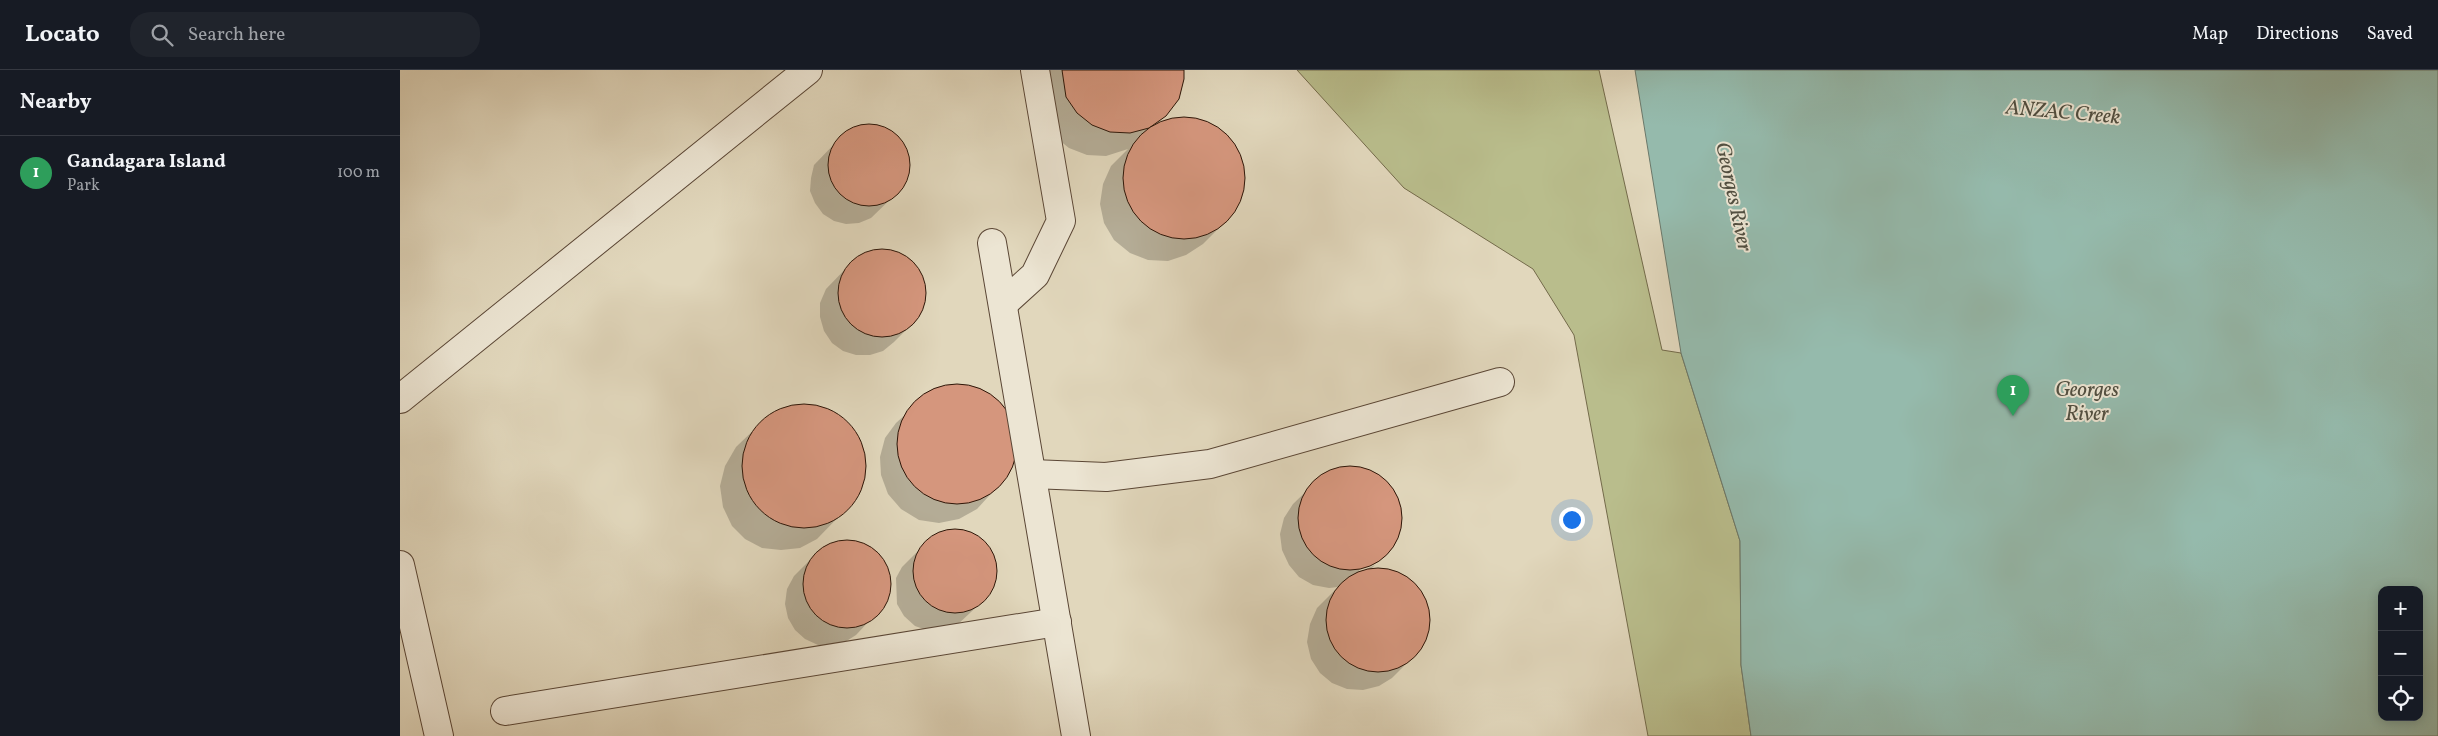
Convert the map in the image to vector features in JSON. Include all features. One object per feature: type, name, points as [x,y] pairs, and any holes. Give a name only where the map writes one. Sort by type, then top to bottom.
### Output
[{"type":"lane","points":[[400,399],[808,70]]},
{"type":"lane","points":[[1003,304],[1036,275],[1060,221],[1035,70]]},
{"type":"lane","points":[[992,243],[1076,736]]},
{"type":"lane","points":[[1032,474],[1106,477],[1210,464],[1500,382]]},
{"type":"lane","points":[[400,565],[439,736]]},
{"type":"lane","points":[[505,711],[1057,622]]},
{"type":"green space","points":[[1297,70],[1599,70],[1662,350],[1681,353],[1740,541],[1741,665],[1751,736],[1648,736],[1574,335],[1533,269],[1404,188]]},
{"type":"water","name":"Georges River","points":[[1635,70],[2438,70],[2438,736],[1751,736],[1741,665],[1740,541],[1681,353]]},
{"type":"building","points":[[1062,70],[1184,70],[1184,79],[1179,99],[1166,116],[1149,128],[1130,133],[1110,132],[1092,125],[1077,113],[1066,97]]},
{"type":"building","points":[[1184,117],[1196,118],[1207,122],[1227,135],[1240,155],[1244,166],[1244,190],[1240,201],[1227,221],[1207,234],[1196,238],[1184,239],[1172,238],[1161,234],[1141,221],[1128,201],[1124,190],[1123,178],[1124,166],[1128,155],[1141,135],[1161,122],[1172,118]]},
{"type":"building","points":[[869,124],[885,128],[898,136],[906,149],[910,165],[906,181],[898,194],[885,202],[869,206],[853,202],[840,194],[832,181],[828,165],[832,149],[840,136],[853,128]]},
{"type":"building","points":[[873,249],[891,249],[907,256],[919,268],[926,284],[926,302],[919,318],[907,330],[891,337],[873,337],[857,330],[845,318],[838,302],[838,284],[845,268],[857,256]]},
{"type":"building","points":[[957,384],[980,389],[990,394],[999,402],[1007,411],[1012,421],[1017,444],[1012,467],[1007,477],[999,486],[990,494],[980,499],[957,504],[934,499],[924,494],[915,486],[907,477],[902,467],[897,444],[902,421],[907,411],[915,402],[924,394],[934,389]]},
{"type":"building","points":[[804,404],[828,409],[848,422],[861,442],[866,466],[861,490],[848,510],[828,523],[804,528],[780,523],[760,510],[747,490],[742,466],[747,442],[760,422],[780,409]]},
{"type":"building","points":[[1350,466],[1370,470],[1387,481],[1398,498],[1402,518],[1398,538],[1387,555],[1370,566],[1350,570],[1330,566],[1313,555],[1302,538],[1298,518],[1302,498],[1313,481],[1330,470]]},
{"type":"building","points":[[955,529],[971,532],[985,541],[994,555],[997,571],[994,587],[985,601],[971,610],[955,613],[939,610],[925,601],[916,587],[913,571],[916,555],[925,541],[939,532]]},
{"type":"building","points":[[847,540],[864,544],[878,553],[887,567],[891,584],[887,601],[878,615],[864,624],[847,628],[830,624],[816,615],[807,601],[803,584],[807,567],[816,553],[830,544]]},
{"type":"building","points":[[1378,568],[1398,572],[1415,583],[1426,600],[1430,620],[1426,640],[1415,657],[1398,668],[1378,672],[1358,668],[1341,657],[1330,640],[1326,620],[1330,600],[1341,583],[1358,572]]},
{"type":"place","name":"Gandagara Island","points":[[2013,416]]},
{"type":"water label","name":"ANZAC Creek","points":[[2063,113]]}]
